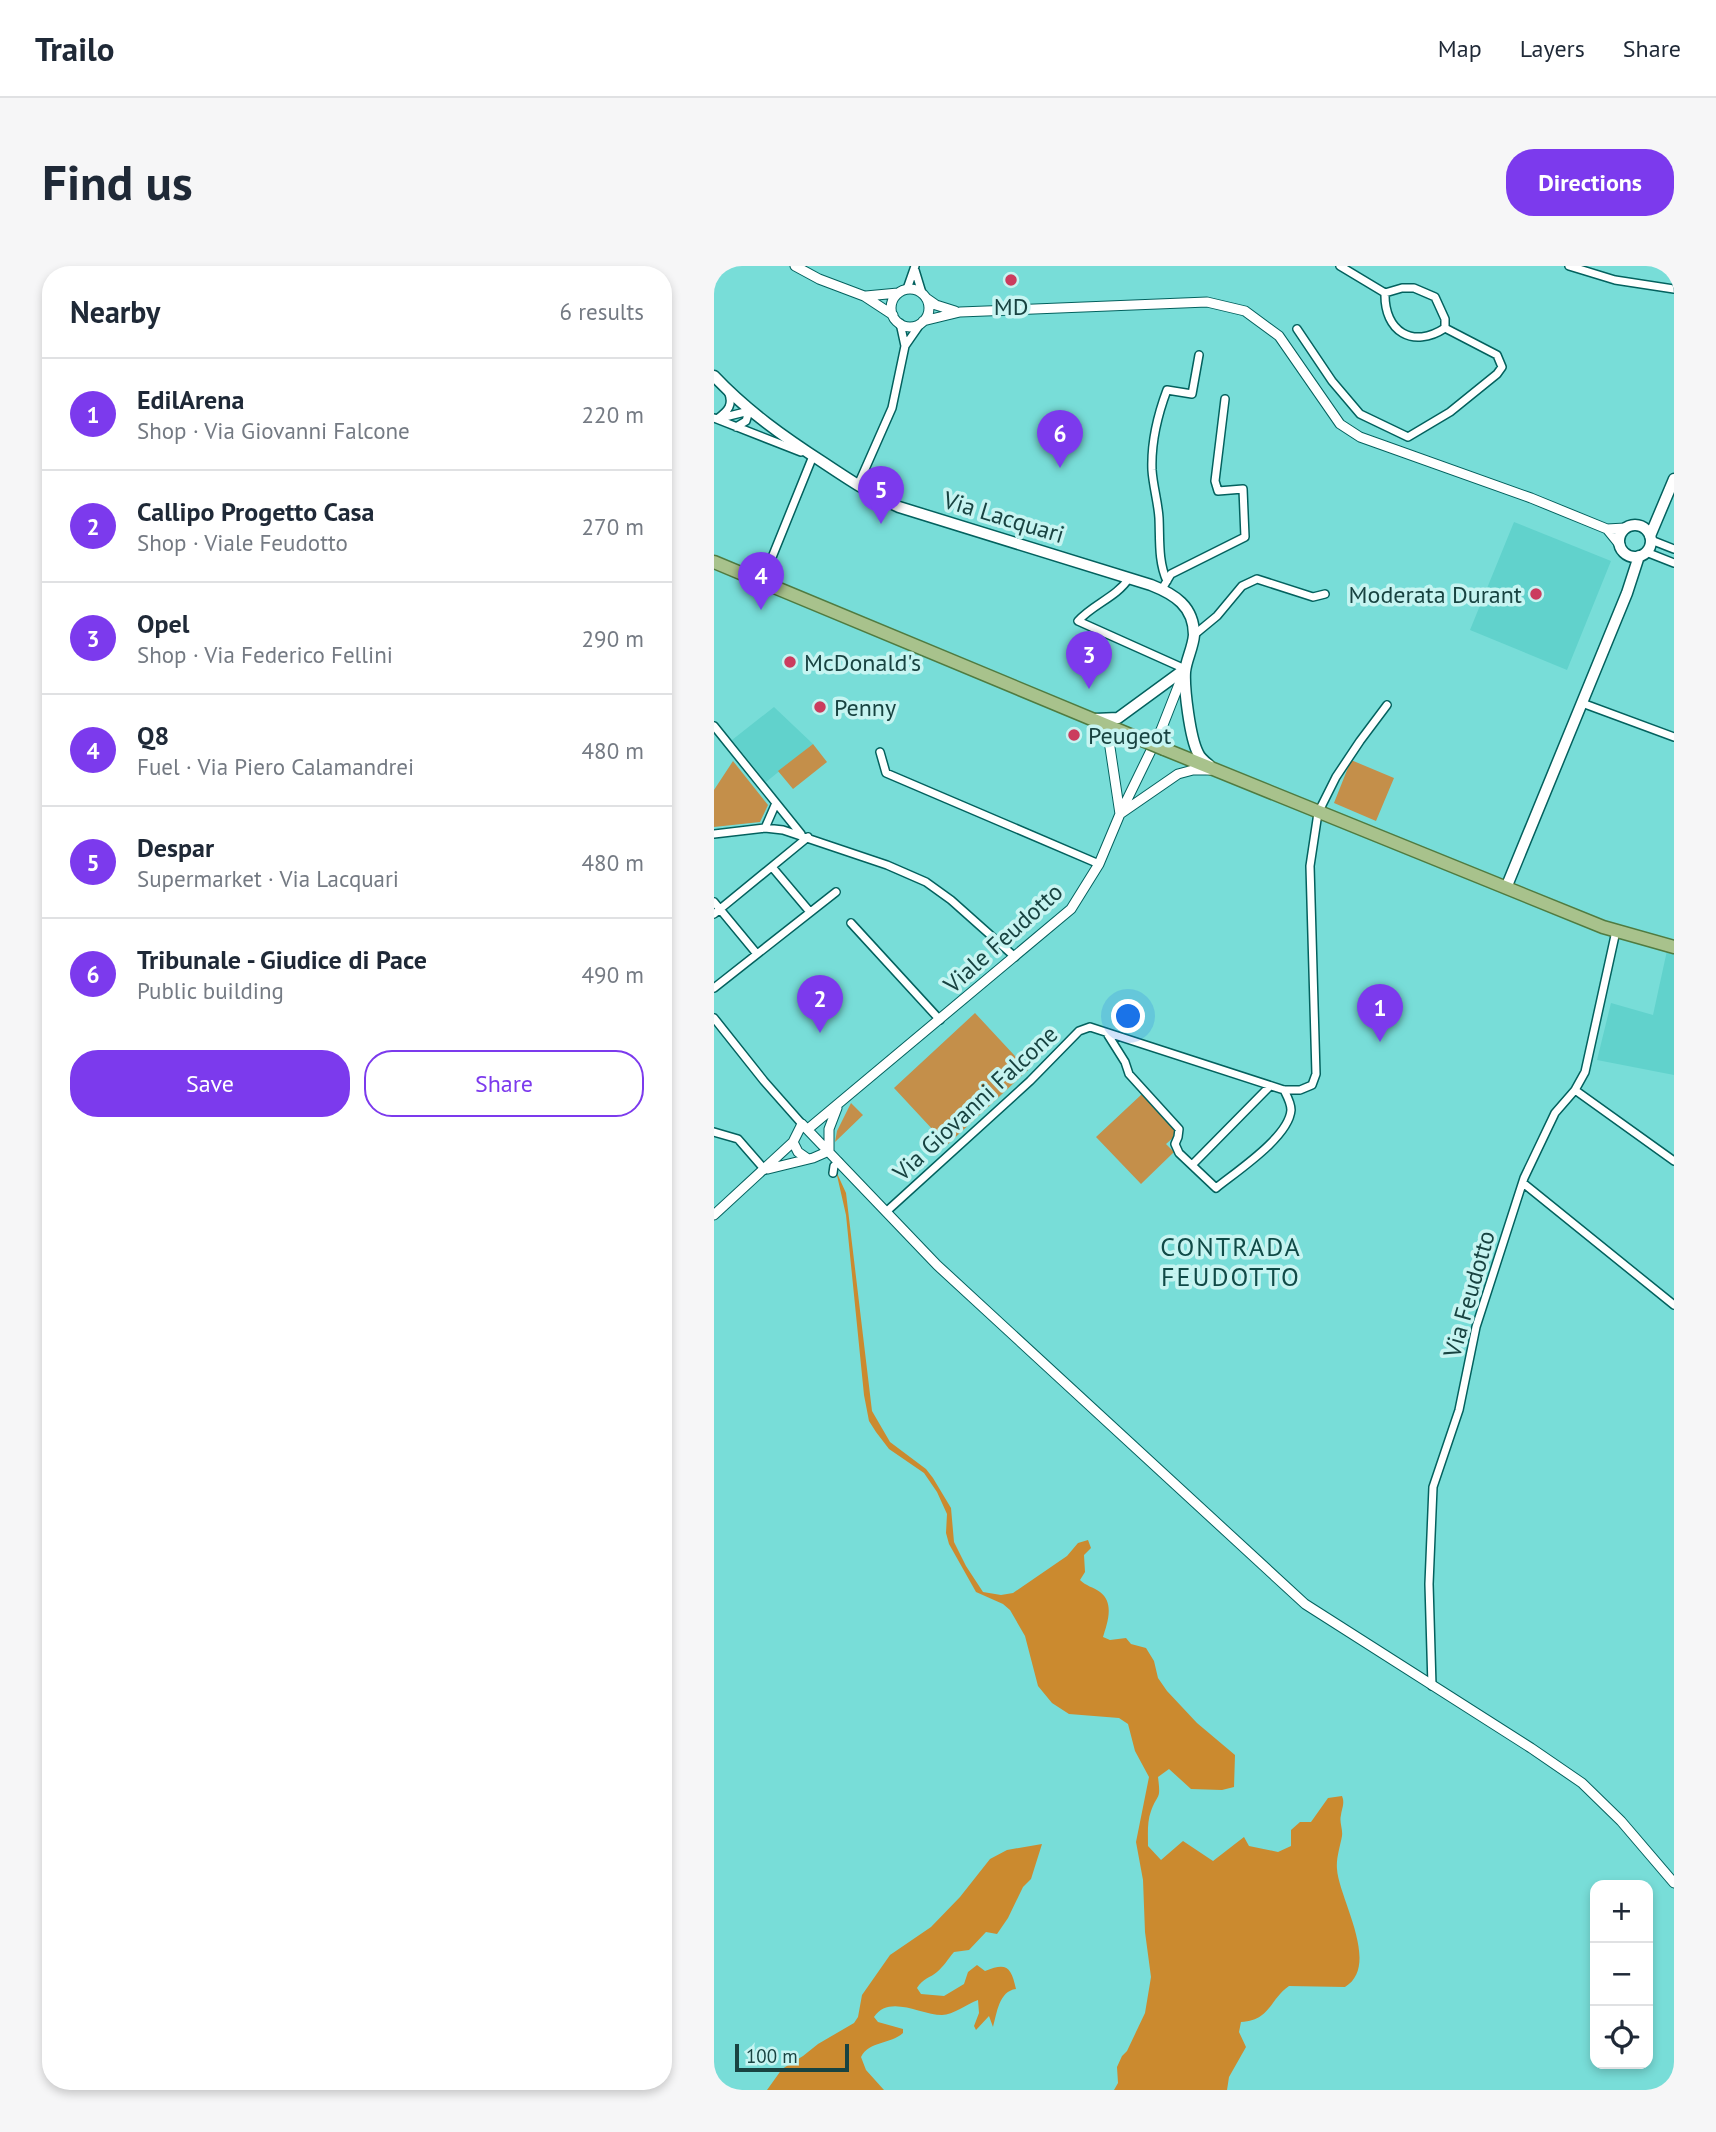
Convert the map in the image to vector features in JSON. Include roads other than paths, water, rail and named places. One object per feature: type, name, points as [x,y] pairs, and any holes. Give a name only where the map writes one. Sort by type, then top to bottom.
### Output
[{"type":"main road","name":"Via Lacquari","points":[[714,376],[749,411],[814,457],[899,507],[1129,578],[1164,585],[1185,606],[1194,635]]},
{"type":"main road","points":[[1506,888],[1674,480]]},
{"type":"main road","points":[[1627,593],[1629,568],[1620,536],[1630,527],[1651,517],[1664,501]]},
{"type":"main road","points":[[1630,527],[1644,528],[1651,538]]},
{"type":"main road","points":[[1622,548],[1632,556],[1642,554]]},
{"type":"main road","points":[[714,562],[1318,813],[1616,931],[1674,947]]},
{"type":"main road","points":[[1194,635],[1185,669],[1194,746],[1199,757],[1215,770]]},
{"type":"main road","points":[[1094,720],[1118,718],[1185,669]]},
{"type":"street","points":[[795,266],[819,279],[864,296],[893,315],[900,323],[905,346]]},
{"type":"street","points":[[1339,266],[1385,293],[1402,288],[1424,291],[1435,297],[1445,319],[1445,328]]},
{"type":"street","points":[[1569,266],[1615,280],[1674,289]]},
{"type":"street","points":[[893,315],[892,303],[903,291],[915,268]]},
{"type":"street","points":[[858,485],[892,408],[905,346],[928,313],[915,268]]},
{"type":"street","points":[[864,296],[903,291],[924,296],[936,305],[960,312]]},
{"type":"street","points":[[1385,293],[1389,319],[1397,329],[1419,338],[1434,336],[1445,328]]},
{"type":"street","points":[[900,323],[911,326],[960,312],[1207,302],[1245,311],[1279,336],[1340,424],[1360,437],[1531,498],[1607,529],[1630,527]]},
{"type":"street","points":[[1397,450],[1408,437],[1450,412],[1502,367],[1497,355],[1445,328]]},
{"type":"street","points":[[1297,329],[1332,381],[1360,414],[1408,437]]},
{"type":"street","points":[[1164,585],[1153,470],[1154,441],[1167,390],[1192,394],[1199,355]]},
{"type":"street","points":[[715,419],[730,406],[731,401],[726,389]]},
{"type":"street","points":[[1164,585],[1171,574],[1245,537],[1244,489],[1218,491],[1215,481],[1225,399]]},
{"type":"street","points":[[715,419],[749,411],[746,421],[736,427]]},
{"type":"street","points":[[715,419],[814,457],[762,582]]},
{"type":"street","points":[[1607,529],[1622,548]]},
{"type":"street","points":[[1651,538],[1674,548]]},
{"type":"street","points":[[1642,554],[1674,563]]},
{"type":"street","points":[[1129,578],[1122,589],[1087,611],[1078,621],[1185,669]]},
{"type":"street","points":[[1194,635],[1217,616],[1242,586],[1257,579],[1313,597],[1325,594]]},
{"type":"street","name":"Viale Feudotto","points":[[808,1130],[1071,909],[1099,864],[1119,814],[1161,730],[1185,669]]},
{"type":"street","points":[[1582,703],[1674,737]]},
{"type":"street","points":[[1108,1035],[1125,1062],[1129,1074],[1179,1129],[1175,1144],[1179,1153],[1216,1188],[1286,1127],[1291,1107],[1284,1090],[1300,1090],[1311,1085],[1316,1074],[1310,866],[1318,813],[1332,784],[1360,740],[1387,705]]},
{"type":"street","points":[[1094,720],[1108,734],[1119,814],[1178,774],[1193,770],[1215,770]]},
{"type":"street","points":[[714,726],[805,836]]},
{"type":"street","points":[[880,752],[886,773],[1099,864]]},
{"type":"street","points":[[765,828],[776,803]]},
{"type":"street","points":[[714,834],[765,828],[783,830],[887,865],[926,882],[951,900],[1014,957]]},
{"type":"street","points":[[717,912],[805,836]]},
{"type":"street","points":[[772,867],[810,912]]},
{"type":"street","points":[[714,988],[836,892]]},
{"type":"street","points":[[714,902],[717,912],[757,954]]},
{"type":"street","points":[[851,923],[940,1020]]},
{"type":"street","name":"Via Feudotto","points":[[1432,1686],[1429,1584],[1433,1487],[1459,1410],[1476,1327],[1522,1183],[1555,1114],[1576,1090],[1586,1072],[1616,931]]},
{"type":"street","points":[[714,1018],[764,1081],[808,1130],[937,1265],[1305,1604],[1582,1783],[1621,1821],[1674,1883]]},
{"type":"street","name":"Via Giovanni Falcone","points":[[887,1211],[1030,1081],[1079,1031],[1090,1027],[1284,1090]]},
{"type":"street","points":[[1193,1164],[1270,1086]]},
{"type":"street","points":[[1576,1090],[1674,1161]]},
{"type":"street","points":[[829,1151],[829,1129],[834,1109]]},
{"type":"street","points":[[714,1215],[808,1130]]},
{"type":"street","points":[[714,1132],[738,1139],[765,1170]]},
{"type":"street","points":[[793,1142],[798,1152],[808,1159]]},
{"type":"street","points":[[765,1170],[829,1151]]},
{"type":"street","points":[[833,1173],[839,1162]]},
{"type":"street","points":[[1522,1183],[1674,1305]]},
{"type":"place","name":"MD","points":[[1011,280]]},
{"type":"place","name":"Tribunale - Giudice di Pace","points":[[1060,468]]},
{"type":"place","name":"Despar","points":[[881,524]]},
{"type":"place","name":"Moderata Durant","points":[[1536,594]]},
{"type":"place","name":"Q8","points":[[761,610]]},
{"type":"place","name":"McDonald's","points":[[790,662]]},
{"type":"place","name":"Opel","points":[[1089,689]]},
{"type":"place","name":"Penny","points":[[820,707]]},
{"type":"place","name":"Peugeot","points":[[1074,735]]},
{"type":"place","name":"Callipo Progetto Casa","points":[[820,1033]]},
{"type":"place","name":"EdilArena","points":[[1380,1042]]},
{"type":"district","name":"CONTRADA FEUDOTTO","points":[[1231,1261]]}]
